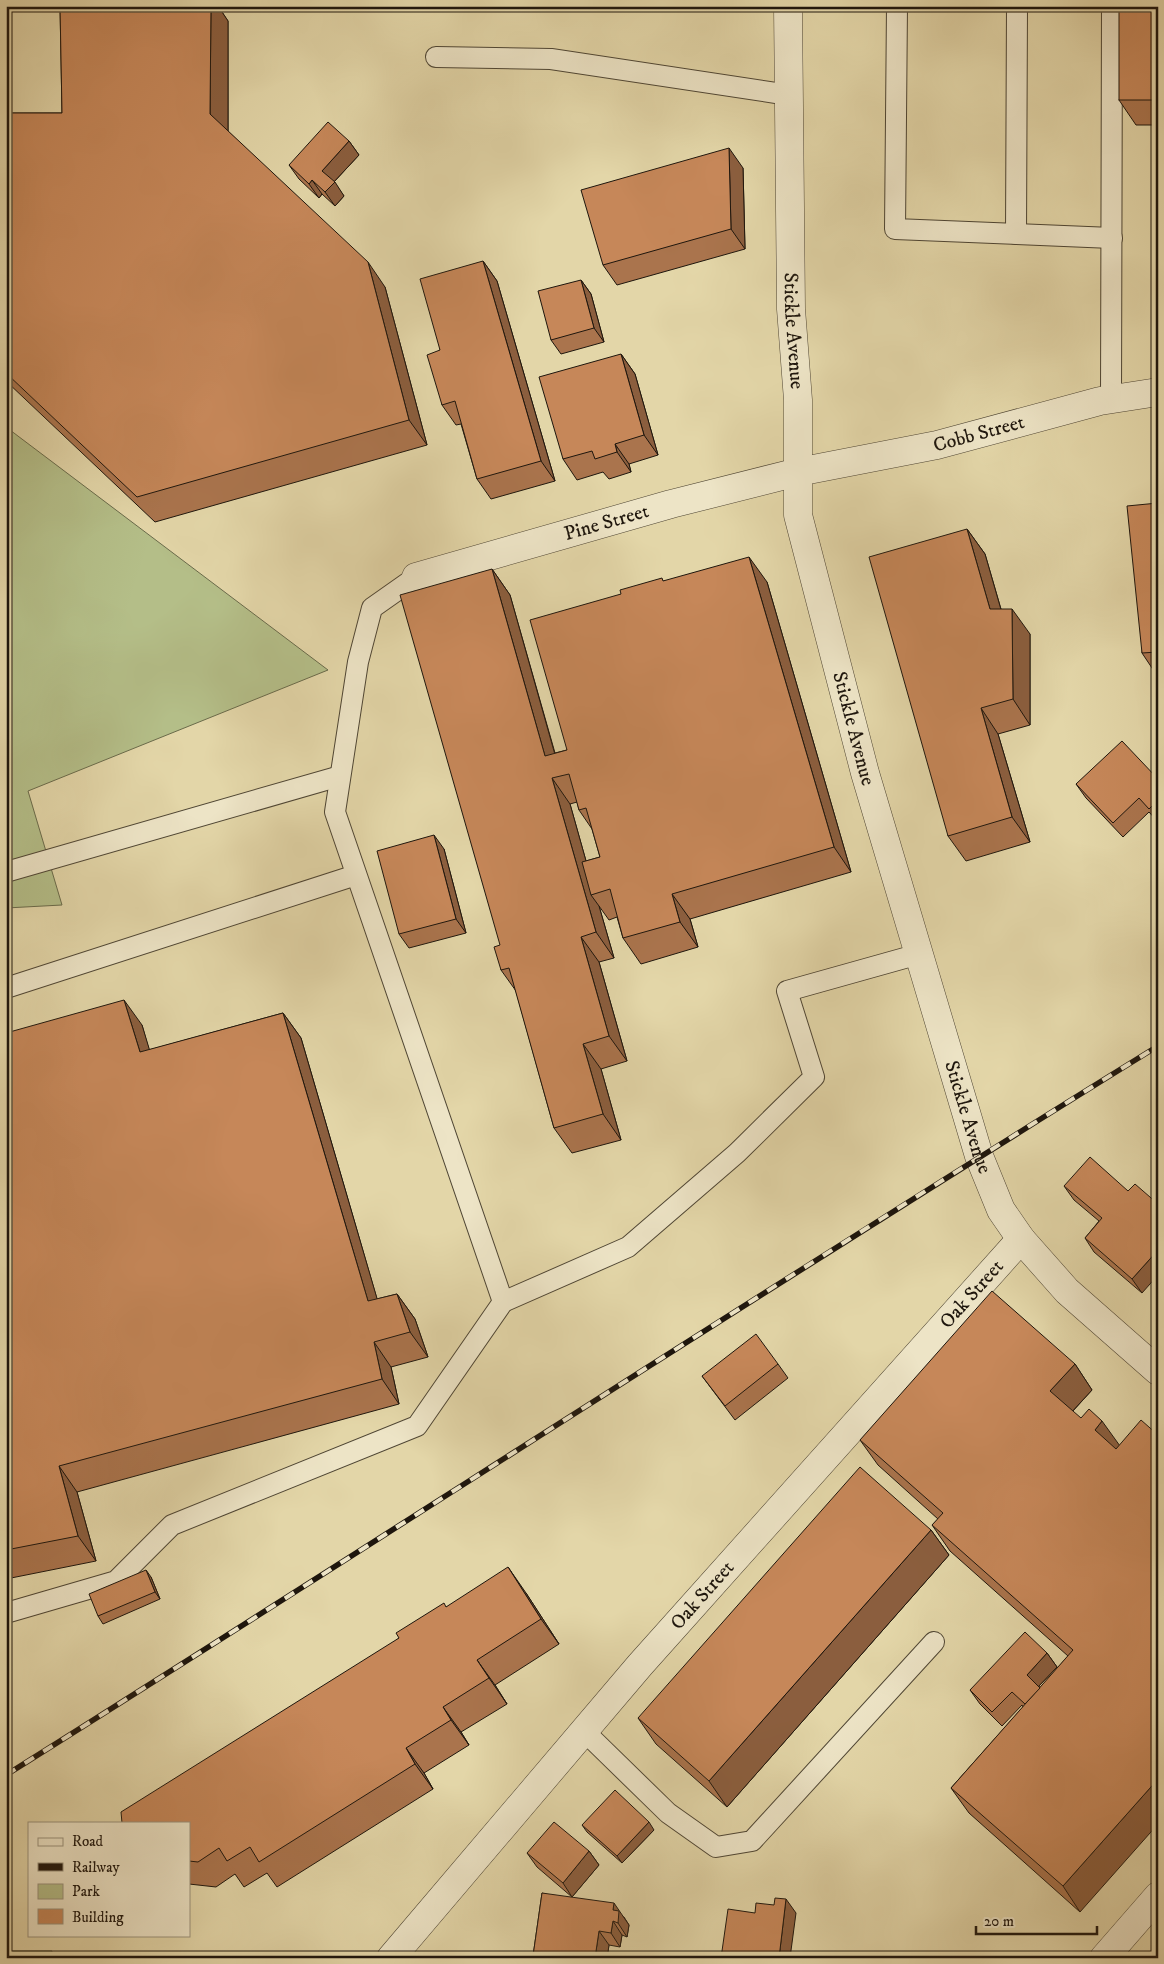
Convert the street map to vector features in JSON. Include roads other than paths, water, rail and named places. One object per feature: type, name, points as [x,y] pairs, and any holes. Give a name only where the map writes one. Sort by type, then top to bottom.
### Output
[{"type":"street","name":"Stickle Avenue","points":[[788,6],[791,309],[798,400],[798,515],[865,773],[979,1156],[1001,1210],[1021,1239],[1067,1291],[1158,1371]]},
{"type":"street","name":"Cobb Street","points":[[798,472],[938,445],[1111,400],[1158,392]]},
{"type":"street","name":"Pine Street","points":[[416,577],[671,504],[798,472]]},
{"type":"street","name":"Oak Street","points":[[391,1958],[640,1665],[1021,1239]]},
{"type":"street","points":[[1104,1958],[1158,1896]]},
{"type":"lane","points":[[897,6],[895,229],[1112,238]]},
{"type":"lane","points":[[1016,234],[1017,6]]},
{"type":"lane","points":[[1111,400],[1112,6]]},
{"type":"lane","points":[[436,57],[551,59],[789,95]]},
{"type":"lane","points":[[416,577],[372,608],[358,662],[335,812],[503,1302]]},
{"type":"lane","points":[[6,872],[340,776]]},
{"type":"lane","points":[[6,988],[356,875]]},
{"type":"lane","points":[[6,1613],[116,1581],[172,1525],[417,1426],[503,1302],[628,1247],[737,1154],[814,1077],[787,991],[919,954]]},
{"type":"lane","points":[[584,1731],[668,1813],[716,1846],[752,1841],[934,1642]]},
{"type":"railway","points":[[6,1775],[869,1227],[1158,1046]]}]
